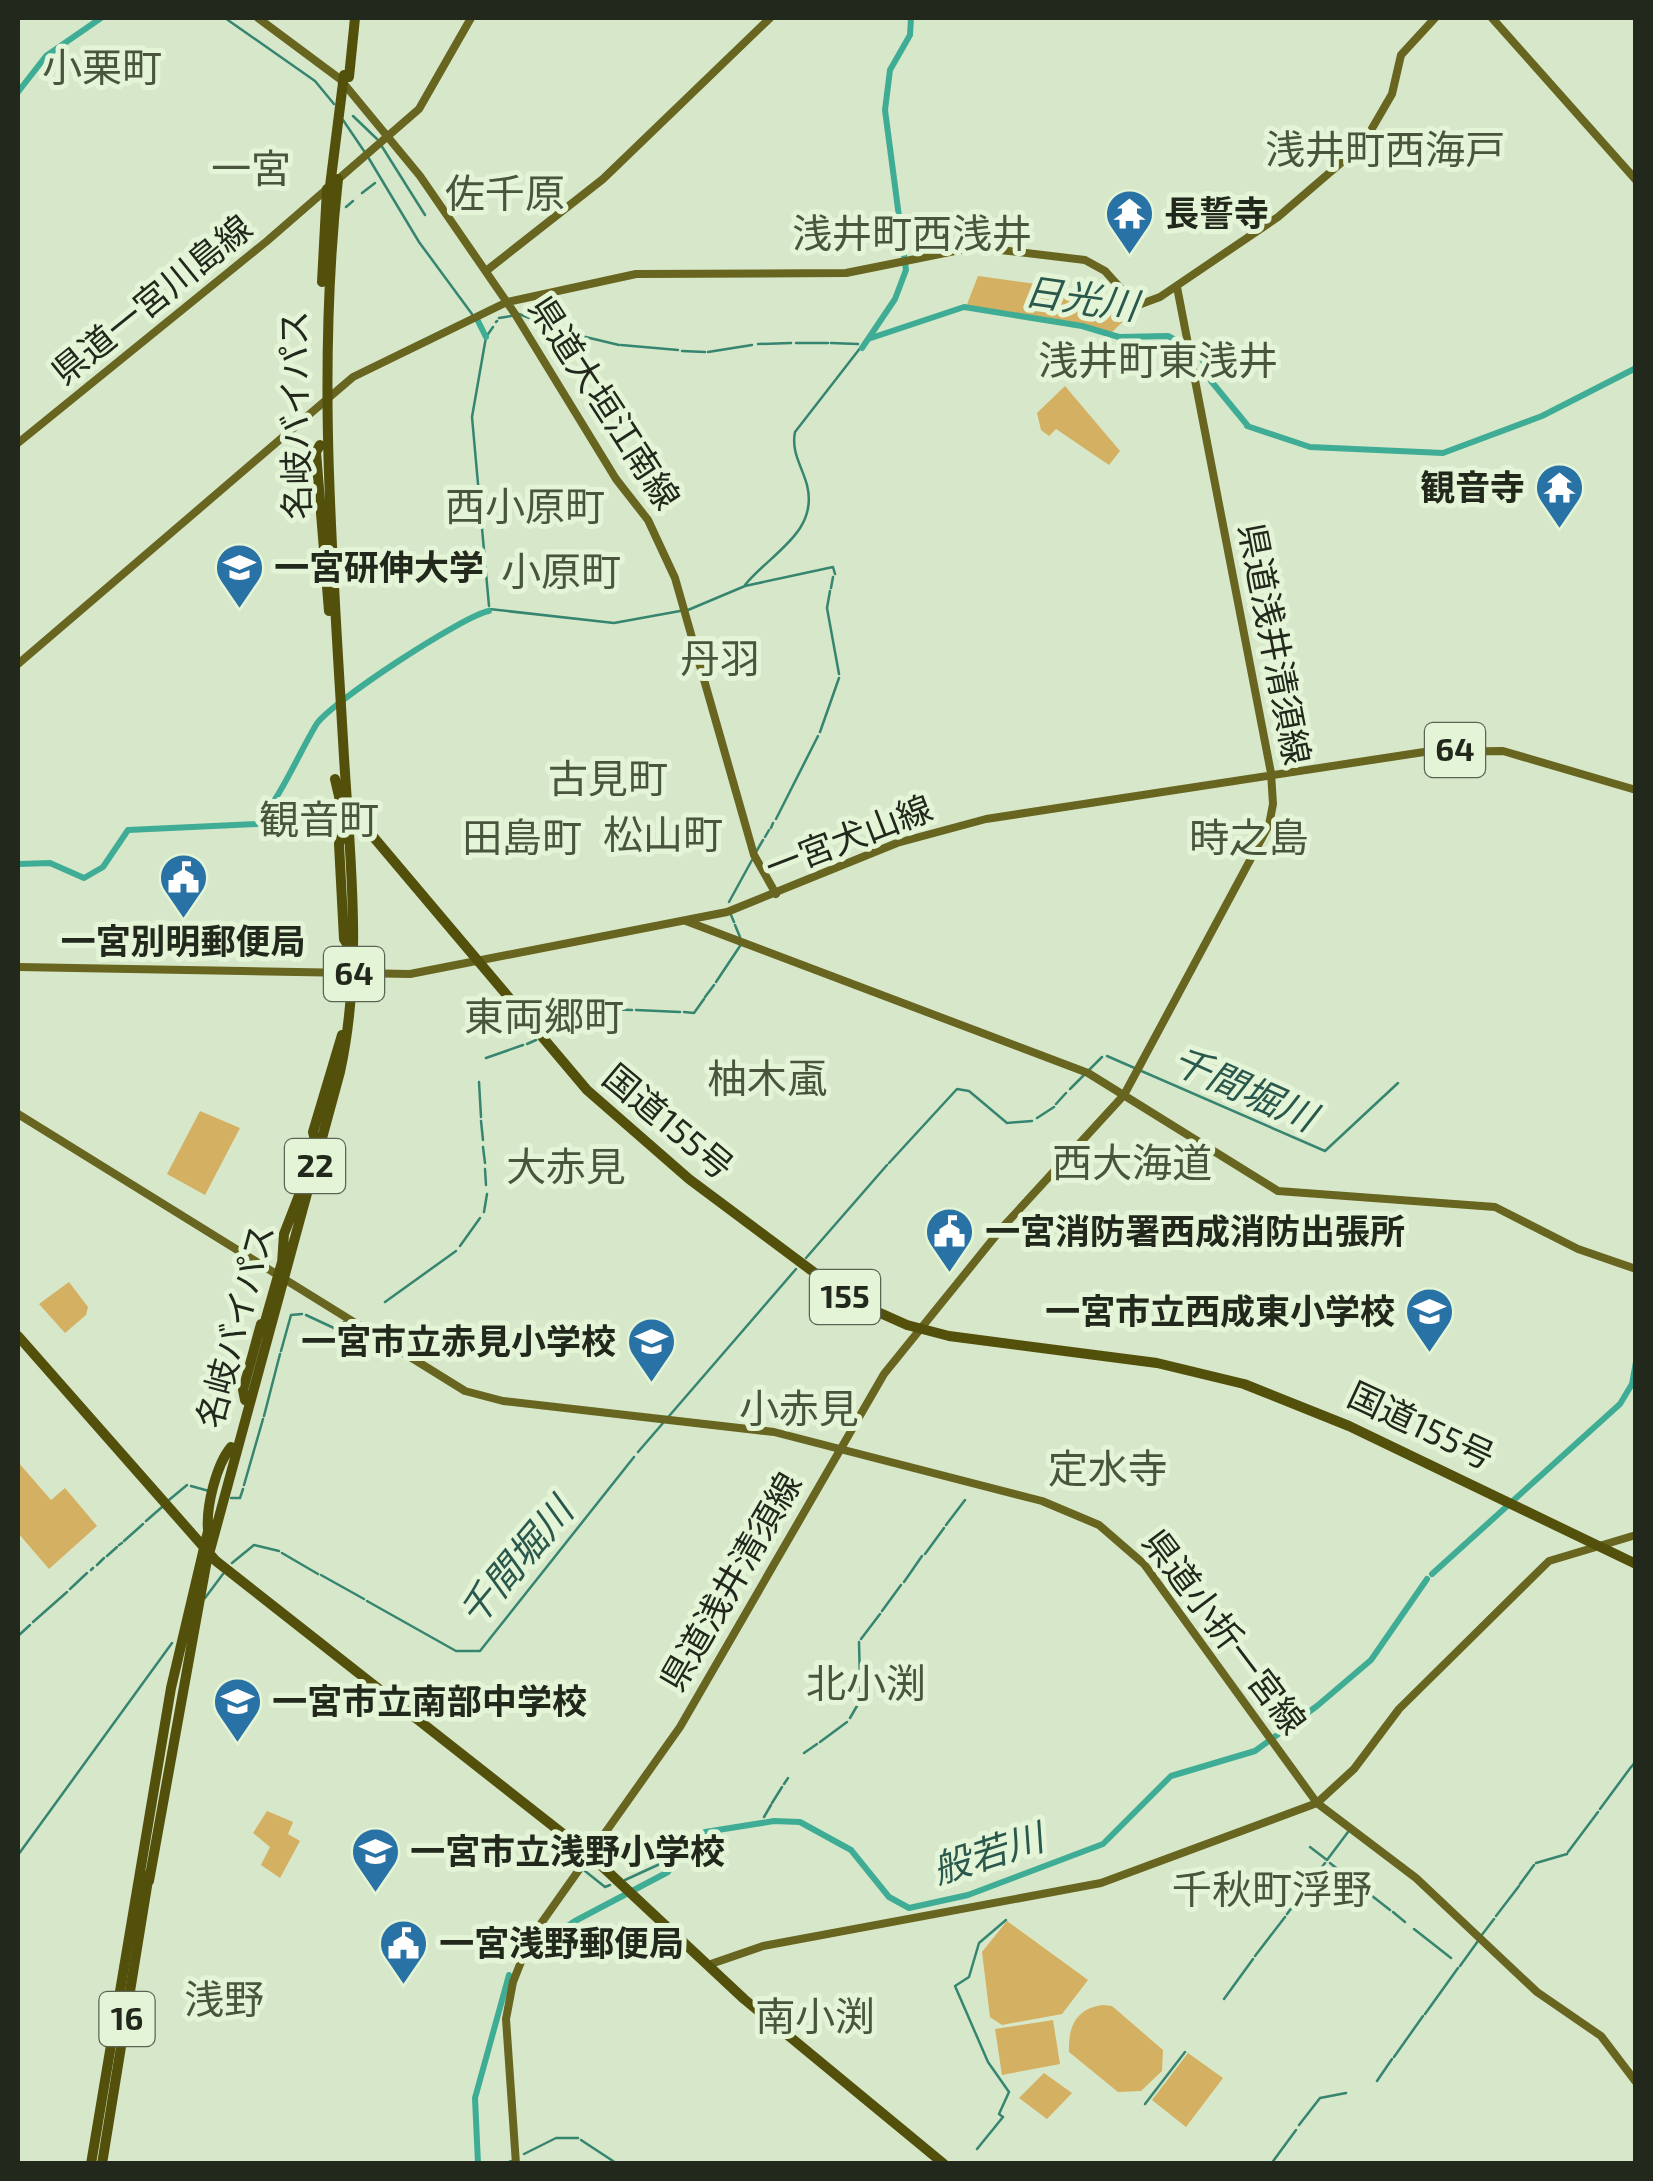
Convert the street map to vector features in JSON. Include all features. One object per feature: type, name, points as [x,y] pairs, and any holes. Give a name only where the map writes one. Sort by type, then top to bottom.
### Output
[{"type":"highway","name":"名岐バイパス","points":[[323,408],[322,282],[352,18]]},
{"type":"highway","name":"名岐バイパス","points":[[98,2162],[100,2114],[181,1635],[266,1315],[300,1238],[356,1006],[337,648],[329,610],[316,452],[323,408],[332,185]]},
{"type":"highway","name":"22","points":[[323,408],[337,648]]},
{"type":"highway","name":"国道155号","points":[[346,822],[365,827],[570,1073],[621,1124],[834,1290],[874,1312],[922,1326],[1225,1378],[1321,1413],[1636,1562]]},
{"type":"highway","name":"名岐バイパス","points":[[98,2162],[206,1550],[218,1497],[233,1467],[269,1339],[296,1204],[342,1036],[352,974]]},
{"type":"highway","points":[[18,1336],[206,1550],[590,1853],[709,1964],[947,2164]]},
{"type":"highway","name":"16","points":[[98,2162],[186,1642],[195,1614]]},
{"type":"highway","points":[[140,1798],[153,1800]]},
{"type":"main road","name":"県道大垣江南線","points":[[258,18],[340,79],[388,136],[507,302],[616,479],[648,520],[666,553],[754,855],[776,894]]},
{"type":"main road","name":"県道一宮川島線","points":[[18,443],[332,185],[424,104],[472,18]]},
{"type":"main road","points":[[486,271],[597,184],[770,18]]},
{"type":"main road","points":[[18,664],[323,408],[357,374],[507,302],[646,272],[836,274],[975,247],[1079,259],[1100,268],[1138,304],[1177,286],[1278,217],[1363,144],[1390,98],[1401,55],[1434,18]]},
{"type":"main road","points":[[1492,18],[1636,180]]},
{"type":"main road","name":"県道浅井清須線","points":[[516,2164],[506,2034],[514,1982],[530,1939],[680,1727],[884,1374],[993,1238],[1124,1095],[1262,839],[1273,804],[1271,773],[1177,286]]},
{"type":"main road","name":"一宮犬山線","points":[[18,967],[410,974],[686,921],[776,894],[886,847],[986,819],[1271,773],[1473,749],[1524,755],[1636,790]]},
{"type":"main road","points":[[686,921],[1088,1072],[1278,1190],[1495,1206],[1578,1248],[1636,1270]]},
{"type":"main road","name":"県道小折一宮線","points":[[18,1114],[281,1283],[471,1394],[774,1432],[1065,1508],[1120,1540],[1144,1564],[1316,1804],[1416,1878],[1537,1992],[1600,2036],[1636,2082]]},
{"type":"main road","points":[[709,1964],[763,1946],[1101,1883],[1316,1804],[1354,1768],[1397,1711],[1549,1561],[1636,1534]]},
{"type":"shaded area","points":[[978,276],[1072,289],[1131,314],[1111,333],[966,307]]},
{"type":"shaded area","points":[[1065,386],[1120,451],[1109,465],[1056,429],[1049,436],[1041,430],[1037,413]]},
{"type":"shaded area","points":[[200,1111],[240,1128],[205,1195],[167,1174]]},
{"type":"shaded area","points":[[69,1282],[88,1307],[86,1315],[65,1333],[39,1304]]},
{"type":"shaded area","points":[[18,1462],[51,1500],[65,1488],[97,1526],[49,1569],[18,1533]]},
{"type":"shaded area","points":[[267,1811],[293,1822],[288,1834],[300,1841],[280,1878],[261,1865],[270,1847],[253,1833]]},
{"type":"shaded area","points":[[1007,1921],[1088,1980],[1062,2014],[1002,2025],[990,2017],[982,1952]]},
{"type":"shaded area","points":[[1112,2006],[1163,2050],[1162,2071],[1141,2091],[1118,2092],[1069,2052],[1075,2020],[1086,2010]]},
{"type":"shaded area","points":[[1053,2020],[1060,2064],[1002,2075],[995,2029]]},
{"type":"shaded area","points":[[1188,2053],[1223,2078],[1186,2127],[1152,2100]]},
{"type":"shaded area","points":[[1044,2073],[1072,2093],[1047,2119],[1019,2098]]},
{"type":"waterway","name":"日光川","points":[[18,92],[46,56],[101,18]]},
{"type":"waterway","name":"日光川","points":[[225,18],[315,81],[334,104]]},
{"type":"waterway","points":[[862,348],[895,299],[906,270],[885,110],[890,70],[910,35],[911,18]]},
{"type":"waterway","points":[[353,116],[377,139]]},
{"type":"waterway","name":"日光川","points":[[343,120],[364,151]]},
{"type":"waterway","points":[[381,145],[425,215]]},
{"type":"waterway","name":"日光川","points":[[368,157],[419,242],[472,314]]},
{"type":"waterway","points":[[362,193],[375,183]]},
{"type":"waterway","points":[[346,207],[353,201]]},
{"type":"waterway","name":"日光川","points":[[868,339],[964,307],[1082,326],[1119,337],[1168,336],[1200,353],[1211,381],[1248,426]]},
{"type":"waterway","name":"日光川","points":[[519,314],[569,333]]},
{"type":"waterway","name":"日光川","points":[[499,318],[511,316]]},
{"type":"waterway","name":"日光川","points":[[478,321],[486,337]]},
{"type":"waterway","points":[[489,606],[472,417],[486,337],[493,327]]},
{"type":"waterway","name":"日光川","points":[[573,334],[619,345]]},
{"type":"waterway","name":"日光川","points":[[758,344],[791,343]]},
{"type":"waterway","name":"日光川","points":[[796,343],[828,343]]},
{"type":"waterway","name":"日光川","points":[[831,343],[858,344]]},
{"type":"waterway","name":"日光川","points":[[621,345],[678,350]]},
{"type":"waterway","name":"日光川","points":[[708,352],[752,345]]},
{"type":"waterway","points":[[745,585],[800,529],[809,501],[796,453],[795,432],[861,347]]},
{"type":"waterway","name":"日光川","points":[[682,351],[705,352]]},
{"type":"waterway","name":"日光川","points":[[1247,426],[1310,447],[1443,453],[1542,416],[1636,368]]},
{"type":"waterway","points":[[688,610],[745,586],[833,567],[835,574]]},
{"type":"waterway","points":[[831,588],[833,577]]},
{"type":"waterway","points":[[830,591],[827,608],[839,674]]},
{"type":"waterway","points":[[489,609],[614,623],[680,611]]},
{"type":"waterway","points":[[18,864],[50,863],[84,878],[103,867],[128,830],[257,824],[326,714],[426,643],[489,611]]},
{"type":"waterway","points":[[820,732],[839,678]]},
{"type":"waterway","points":[[776,819],[818,736]]},
{"type":"waterway","points":[[771,828],[773,823]]},
{"type":"waterway","points":[[765,837],[769,830]]},
{"type":"waterway","points":[[756,852],[763,840]]},
{"type":"waterway","points":[[729,902],[752,860]]},
{"type":"waterway","points":[[731,915],[734,922]]},
{"type":"waterway","points":[[735,925],[740,937]]},
{"type":"waterway","points":[[716,982],[740,946]]},
{"type":"waterway","points":[[705,997],[714,985]]},
{"type":"waterway","points":[[684,1012],[694,1013],[704,999]]},
{"type":"waterway","points":[[602,1009],[632,1010]]},
{"type":"waterway","points":[[636,1010],[680,1012]]},
{"type":"waterway","points":[[551,1034],[567,1029]]},
{"type":"waterway","points":[[527,1044],[536,1040]]},
{"type":"waterway","points":[[486,1058],[523,1045]]},
{"type":"waterway","name":"千間堀川","points":[[1107,1056],[1325,1151],[1398,1083]]},
{"type":"waterway","name":"千間堀川","points":[[1089,1070],[1102,1057]]},
{"type":"waterway","name":"千間堀川","points":[[1070,1089],[1084,1075]]},
{"type":"waterway","points":[[479,1082],[481,1117]]},
{"type":"waterway","name":"千間堀川","points":[[889,1163],[957,1089],[969,1091],[1007,1123],[1032,1121]]},
{"type":"waterway","name":"千間堀川","points":[[1056,1104],[1066,1093]]},
{"type":"waterway","name":"千間堀川","points":[[1037,1118],[1054,1107]]},
{"type":"waterway","points":[[481,1121],[483,1140]]},
{"type":"waterway","points":[[483,1147],[485,1163]]},
{"type":"waterway","name":"千間堀川","points":[[806,1258],[887,1165]]},
{"type":"waterway","points":[[485,1169],[486,1185]]},
{"type":"waterway","points":[[484,1212],[487,1194]]},
{"type":"waterway","points":[[460,1246],[480,1218]]},
{"type":"waterway","points":[[385,1302],[456,1251]]},
{"type":"waterway","name":"千間堀川","points":[[638,1452],[796,1269]]},
{"type":"waterway","points":[[281,1351],[291,1315],[302,1314]]},
{"type":"waterway","points":[[306,1315],[336,1329],[344,1322]]},
{"type":"waterway","points":[[264,1416],[280,1354]]},
{"type":"waterway","name":"般若川","points":[[1432,1574],[1620,1404],[1632,1384],[1636,1362]]},
{"type":"waterway","points":[[244,1485],[263,1419]]},
{"type":"waterway","name":"千間堀川","points":[[367,1601],[456,1651],[480,1651],[634,1457]]},
{"type":"waterway","points":[[169,1500],[187,1485]]},
{"type":"waterway","points":[[191,1486],[209,1491]]},
{"type":"waterway","points":[[231,1498],[240,1498],[243,1489]]},
{"type":"waterway","points":[[946,1525],[965,1500]]},
{"type":"waterway","points":[[146,1521],[162,1507]]},
{"type":"waterway","points":[[124,1541],[143,1524]]},
{"type":"waterway","points":[[925,1554],[944,1528]]},
{"type":"waterway","name":"千間堀川","points":[[232,1563],[254,1545],[279,1551]]},
{"type":"waterway","points":[[107,1556],[117,1547]]},
{"type":"waterway","name":"千間堀川","points":[[282,1553],[318,1574]]},
{"type":"waterway","points":[[904,1582],[922,1556]]},
{"type":"waterway","points":[[97,1565],[104,1558]]},
{"type":"waterway","points":[[70,1589],[87,1573]]},
{"type":"waterway","name":"千間堀川","points":[[205,1598],[223,1574]]},
{"type":"waterway","name":"千間堀川","points":[[321,1575],[364,1599]]},
{"type":"waterway","name":"般若川","points":[[532,1951],[575,1921],[668,1872],[686,1843],[705,1832],[774,1821],[800,1822],[851,1850],[889,1897],[909,1908],[968,1895],[1103,1844],[1171,1776],[1255,1751],[1317,1706],[1371,1660],[1427,1579]]},
{"type":"waterway","points":[[882,1611],[901,1585]]},
{"type":"waterway","points":[[33,1622],[67,1592]]},
{"type":"waterway","points":[[861,1639],[880,1614]]},
{"type":"waterway","points":[[18,1636],[30,1625]]},
{"type":"waterway","points":[[859,1642],[860,1683]]},
{"type":"waterway","name":"千間堀川","points":[[18,1855],[172,1643]]},
{"type":"waterway","points":[[850,1718],[861,1699],[860,1687]]},
{"type":"waterway","points":[[820,1742],[847,1722]]},
{"type":"waterway","points":[[804,1753],[817,1744]]},
{"type":"waterway","points":[[1632,1766],[1636,1761]]},
{"type":"waterway","points":[[1600,1809],[1631,1767]]},
{"type":"waterway","points":[[784,1784],[788,1778]]},
{"type":"waterway","points":[[772,1803],[782,1787]]},
{"type":"waterway","points":[[764,1817],[771,1805]]},
{"type":"waterway","points":[[1568,1852],[1598,1812]]},
{"type":"waterway","points":[[1310,1847],[1327,1860],[1348,1832]]},
{"type":"waterway","points":[[1536,1863],[1567,1854]]},
{"type":"waterway","points":[[625,1880],[662,1863]]},
{"type":"waterway","points":[[1287,1914],[1325,1863]]},
{"type":"waterway","points":[[1330,1863],[1350,1879]]},
{"type":"waterway","points":[[1520,1884],[1534,1865]]},
{"type":"waterway","points":[[585,1871],[605,1887],[610,1885]]},
{"type":"waterway","points":[[1353,1881],[1390,1910]]},
{"type":"waterway","points":[[1496,1916],[1519,1886]]},
{"type":"waterway","points":[[1393,1912],[1405,1922]]},
{"type":"waterway","points":[[1255,1956],[1285,1917]]},
{"type":"waterway","points":[[1481,1936],[1494,1919]]},
{"type":"waterway","points":[[977,2149],[1003,2117],[999,2114],[1009,2092],[988,2062],[955,1986],[969,1977],[979,1943],[1006,1920]]},
{"type":"waterway","points":[[1414,1929],[1451,1958]]},
{"type":"waterway","points":[[1460,1966],[1478,1941]]},
{"type":"waterway","points":[[1224,1999],[1253,1959]]},
{"type":"waterway","points":[[1425,2014],[1458,1968]]},
{"type":"waterway","name":"般若川","points":[[478,2164],[475,2098],[509,1975]]},
{"type":"waterway","points":[[1394,2057],[1423,2016]]},
{"type":"waterway","points":[[1145,2104],[1185,2052]]},
{"type":"waterway","points":[[1377,2081],[1392,2059]]},
{"type":"waterway","points":[[1299,2125],[1320,2098],[1346,2093]]},
{"type":"waterway","points":[[1271,2164],[1296,2130]]},
{"type":"waterway","points":[[524,2154],[556,2138],[578,2138]]},
{"type":"waterway","points":[[581,2140],[616,2163]]},
{"type":"waterway","points":[[505,2164],[511,2161]]},
{"type":"place","name":"長誓寺","points":[[1129,256]]},
{"type":"place","name":"観音寺","points":[[1560,530]]},
{"type":"place","name":"一宮研伸大学","points":[[239,610]]},
{"type":"place","name":"一宮別明郵便局","points":[[183,920]]},
{"type":"place","name":"一宮消防署西成消防出張所","points":[[950,1274]]},
{"type":"place","name":"一宮市立西成東小学校","points":[[1430,1354]]},
{"type":"place","name":"一宮市立赤見小学校","points":[[651,1384]]},
{"type":"place","name":"一宮市立南部中学校","points":[[237,1744]]},
{"type":"place","name":"一宮市立浅野小学校","points":[[375,1894]]},
{"type":"place","name":"一宮浅野郵便局","points":[[404,1986]]},
{"type":"district","name":"小栗町","points":[[102,68]]},
{"type":"district","name":"浅井町西海戸","points":[[1385,150]]},
{"type":"district","name":"一宮","points":[[251,169]]},
{"type":"district","name":"佐千原","points":[[505,194]]},
{"type":"district","name":"浅井町西浅井","points":[[912,234]]},
{"type":"district","name":"浅井町東浅井","points":[[1158,361]]},
{"type":"district","name":"西小原町","points":[[525,507]]},
{"type":"district","name":"小原町","points":[[561,572]]},
{"type":"district","name":"丹羽","points":[[720,659]]},
{"type":"district","name":"古見町","points":[[608,779]]},
{"type":"district","name":"観音町","points":[[319,820]]},
{"type":"district","name":"松山町","points":[[663,835]]},
{"type":"district","name":"田島町","points":[[522,838]]},
{"type":"district","name":"時之島","points":[[1249,838]]},
{"type":"district","name":"東両郷町","points":[[544,1017]]},
{"type":"district","name":"柚木颪","points":[[767,1079]]},
{"type":"district","name":"西大海道","points":[[1132,1163]]},
{"type":"district","name":"大赤見","points":[[566,1167]]},
{"type":"district","name":"小赤見","points":[[799,1409]]},
{"type":"district","name":"定水寺","points":[[1108,1469]]},
{"type":"district","name":"北小渕","points":[[866,1684]]},
{"type":"district","name":"千秋町浮野","points":[[1272,1890]]},
{"type":"district","name":"浅野","points":[[224,2000]]},
{"type":"district","name":"南小渕","points":[[815,2017]]}]
